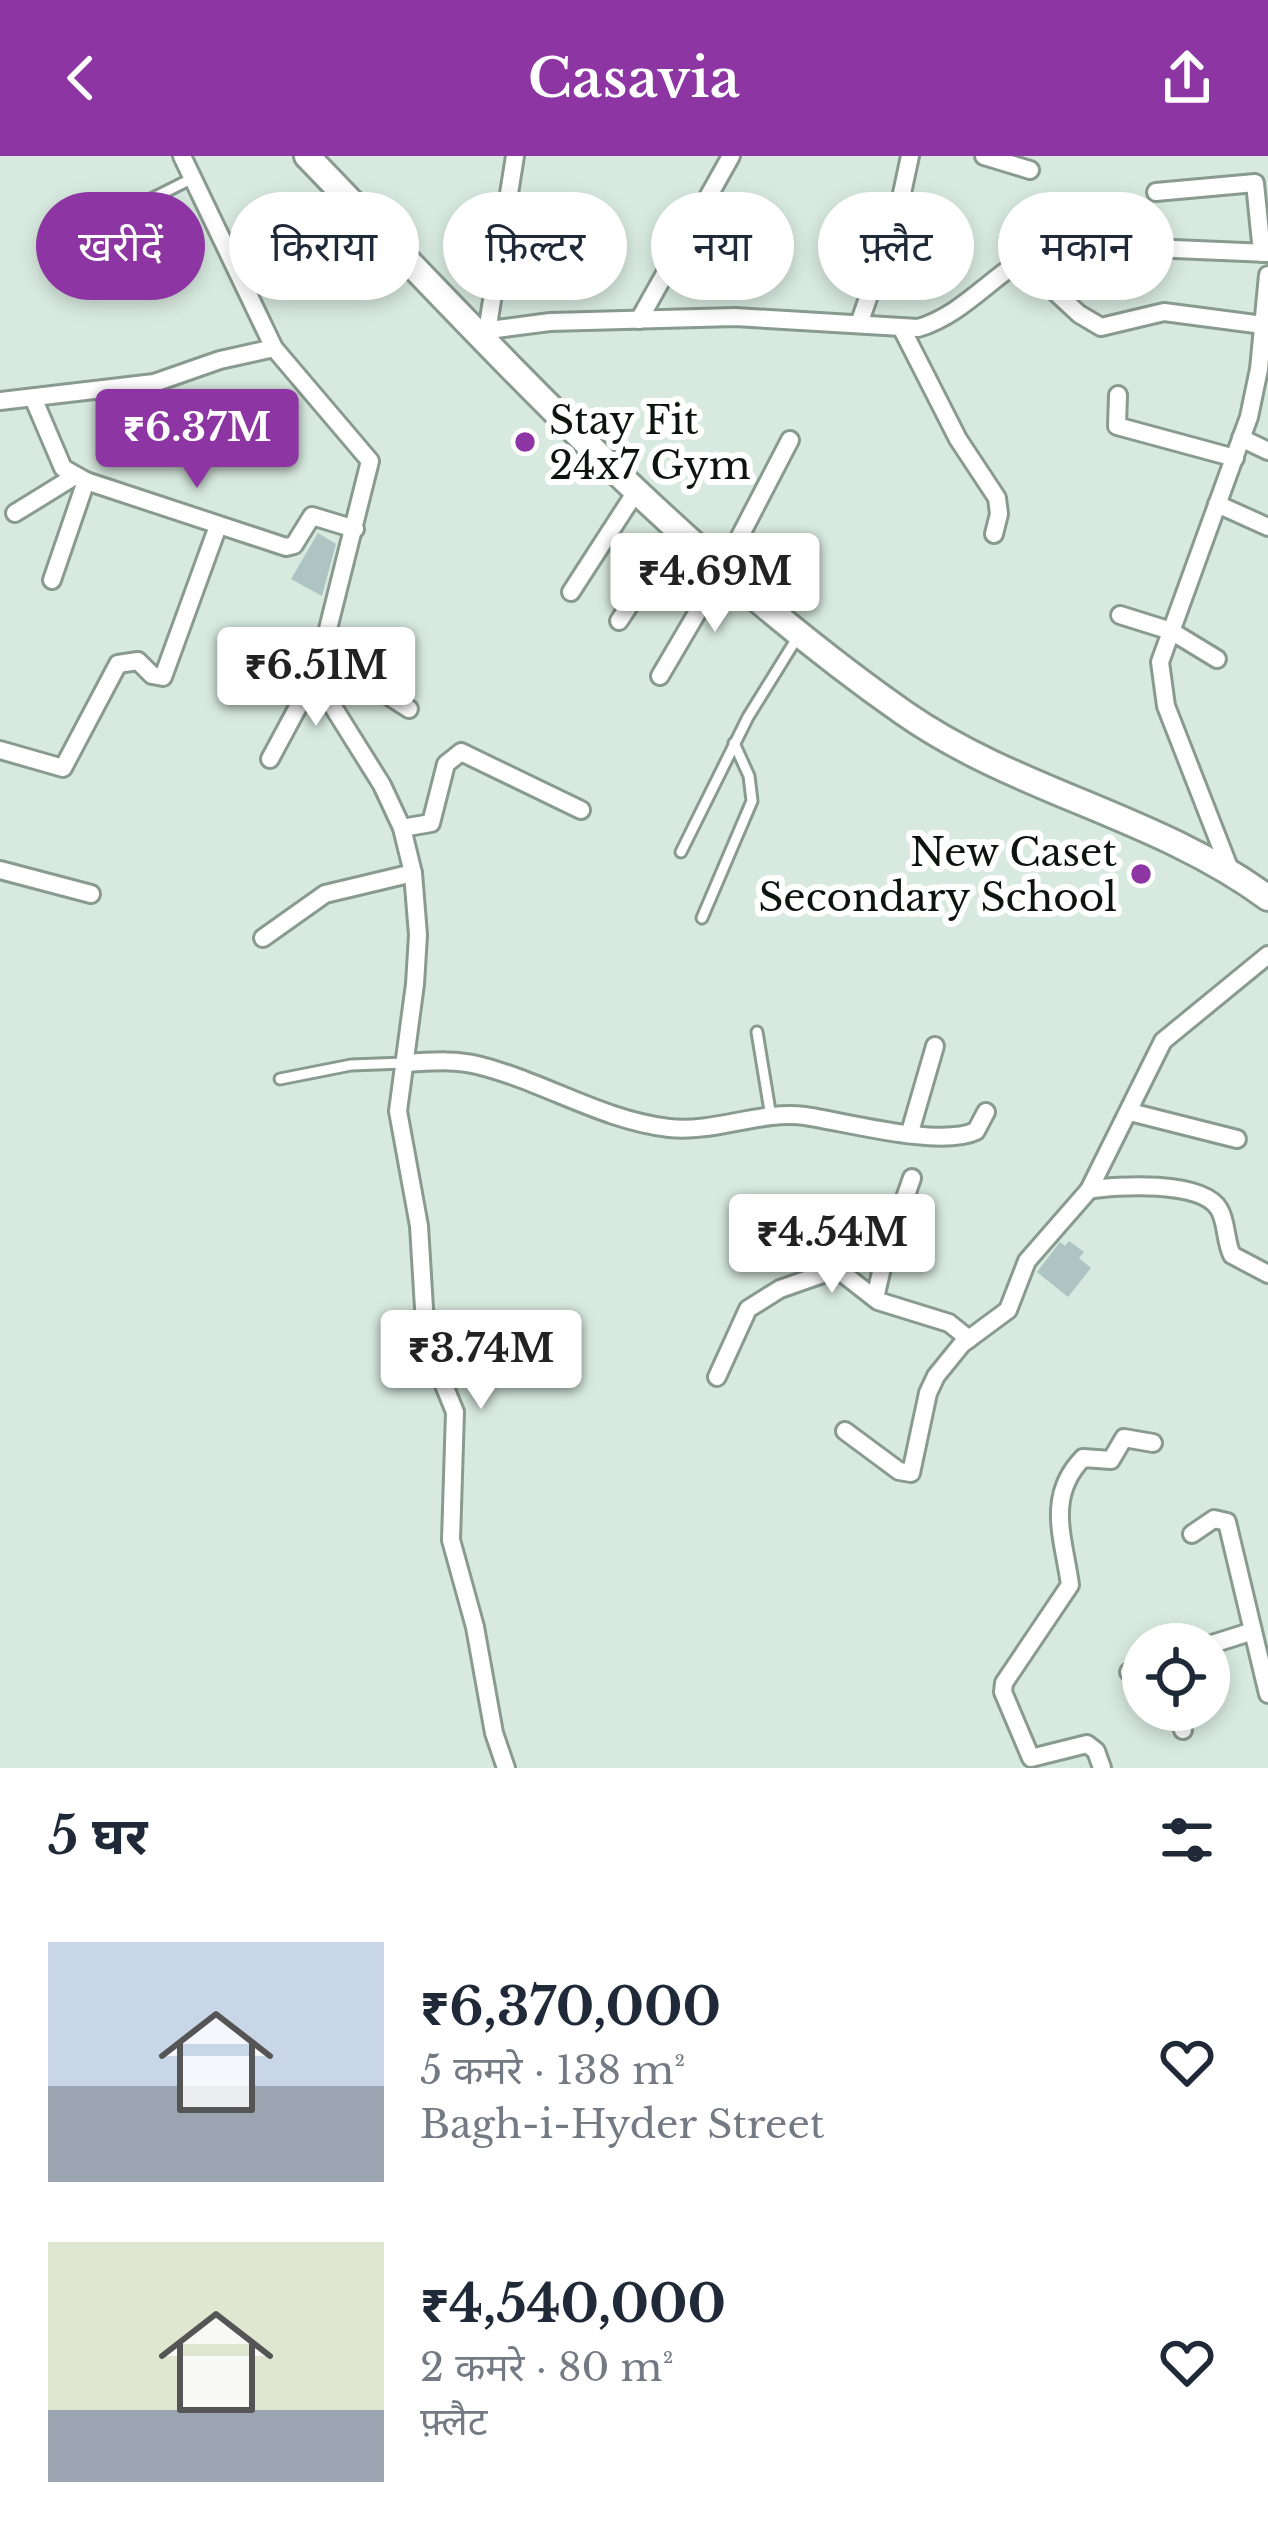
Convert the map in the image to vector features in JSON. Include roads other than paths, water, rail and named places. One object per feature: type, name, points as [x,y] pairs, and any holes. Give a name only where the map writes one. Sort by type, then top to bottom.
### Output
[{"type":"main road","points":[[307,156],[487,335],[634,493],[906,715],[971,754],[1184,844],[1268,898]]},
{"type":"street","points":[[182,156],[274,348],[370,461],[321,659],[270,759]]},
{"type":"street","points":[[515,156],[487,335],[550,322],[735,317],[902,329],[939,322],[998,279]]},
{"type":"street","points":[[639,320],[731,156]]},
{"type":"street","points":[[859,324],[898,212],[910,156]]},
{"type":"street","points":[[984,156],[1030,170]]},
{"type":"street","points":[[1156,192],[1255,183],[1265,253],[1174,248]]},
{"type":"street","points":[[1230,870],[1159,685],[1160,662],[1264,371],[1268,275]]},
{"type":"street","points":[[1064,300],[1101,327],[1164,312],[1263,325]]},
{"type":"street","points":[[902,329],[958,439],[997,498],[994,533]]},
{"type":"street","points":[[0,401],[154,383],[220,359],[274,348]]},
{"type":"street","points":[[1118,395],[1117,426],[1234,458]]},
{"type":"street","points":[[34,400],[63,468],[80,478],[286,548],[294,545],[312,516],[355,529]]},
{"type":"street","points":[[1241,438],[1268,451]]},
{"type":"street","points":[[660,676],[790,440]]},
{"type":"street","points":[[16,513],[80,478]]},
{"type":"street","points":[[52,580],[80,478]]},
{"type":"street","points":[[571,592],[634,493]]},
{"type":"street","points":[[1217,504],[1268,527]]},
{"type":"street","points":[[0,750],[63,768],[118,664],[138,661],[152,675],[163,677],[218,526]]},
{"type":"street","points":[[619,620],[679,530]]},
{"type":"street","points":[[1120,615],[1171,631],[1217,659]]},
{"type":"street","points":[[321,659],[409,709]]},
{"type":"street","points":[[321,659],[332,712],[382,785],[402,827],[413,873],[418,935],[398,1111],[418,1226],[424,1331],[454,1412],[451,1540],[506,1768]]},
{"type":"street","points":[[402,827],[431,823],[446,764],[461,752],[581,810]]},
{"type":"street","points":[[0,870],[91,894]]},
{"type":"street","points":[[263,938],[325,894],[413,873]]},
{"type":"street","points":[[845,1431],[899,1471],[911,1473],[928,1393],[944,1364],[969,1339],[1002,1318],[1028,1261],[1088,1190],[1163,1041],[1268,955]]},
{"type":"street","points":[[910,1132],[934,1046]]},
{"type":"street","points":[[404,1063],[474,1064],[620,1118],[668,1128],[722,1128],[770,1118],[807,1117],[910,1132],[970,1134],[986,1112]]},
{"type":"street","points":[[1130,1112],[1238,1138]]},
{"type":"street","points":[[875,1298],[912,1178]]},
{"type":"street","points":[[1088,1190],[1159,1186],[1203,1197],[1219,1209],[1232,1255],[1268,1274]]},
{"type":"street","points":[[716,1377],[748,1310],[779,1289],[837,1269],[875,1298],[950,1323],[969,1339]]},
{"type":"street","points":[[1102,1768],[1096,1751],[1087,1744],[1031,1759],[1003,1693],[1004,1683],[1070,1585],[1058,1525],[1076,1466],[1084,1458],[1111,1460],[1124,1438],[1153,1443]]},
{"type":"street","points":[[1192,1534],[1214,1520],[1226,1522],[1247,1591],[1250,1632],[1268,1694]]},
{"type":"street","points":[[1230,1638],[1250,1632]]},
{"type":"lane","points":[[163,192],[191,178]]},
{"type":"lane","points":[[681,852],[734,743],[800,633]]},
{"type":"lane","points":[[702,919],[752,801],[749,776],[734,743]]},
{"type":"lane","points":[[757,1032],[770,1118]]},
{"type":"lane","points":[[280,1079],[351,1065],[404,1063]]},
{"type":"place","name":"Stay Fit 24x7 Gym","points":[[525,442]]},
{"type":"place","name":"New Caset Secondary School","points":[[1141,874]]}]
